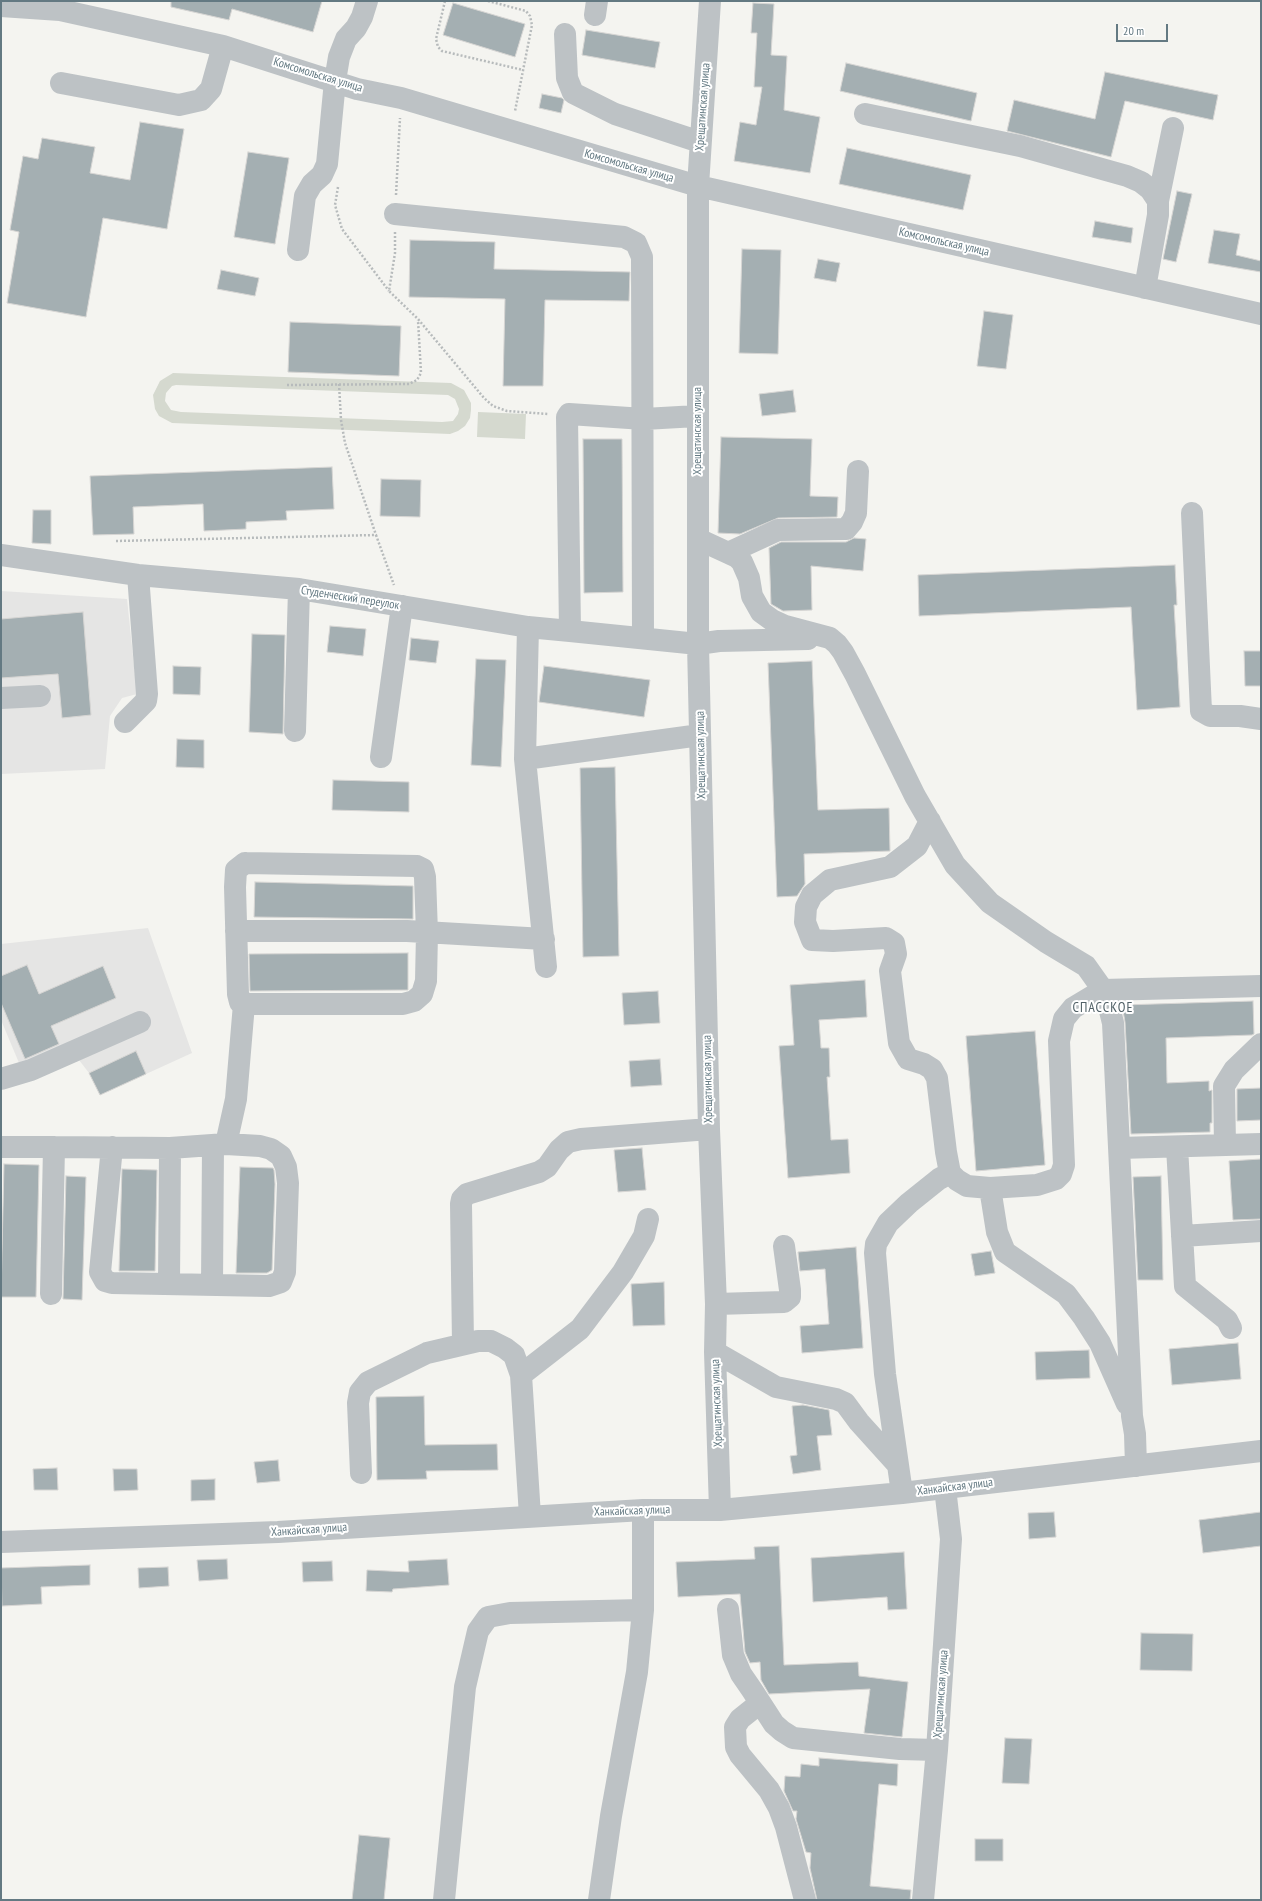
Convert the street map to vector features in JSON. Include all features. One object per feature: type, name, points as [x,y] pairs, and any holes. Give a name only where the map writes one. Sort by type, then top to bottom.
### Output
[{"type":"street","points":[[298,250],[305,196],[312,184],[322,175],[327,164],[335,81],[340,57],[346,39],[356,28],[362,17],[367,1]]},
{"type":"street","name":"Хрещатинская улица","points":[[710,1],[698,186],[698,644],[709,1129],[716,1304],[715,1352],[720,1510]]},
{"type":"street","name":"Комсомольская улица","points":[[1,6],[60,10],[223,46],[358,89],[401,98],[698,186],[1261,314]]},
{"type":"street","points":[[565,34],[566,78],[573,93],[615,114],[700,142]]},
{"type":"street","points":[[61,83],[179,105],[201,100],[211,89],[223,46]]},
{"type":"street","points":[[865,114],[1020,146],[1127,176],[1150,189],[1158,201]]},
{"type":"street","points":[[1145,288],[1158,215],[1158,201],[1173,128]]},
{"type":"street","points":[[395,214],[624,237],[636,244],[642,257],[644,419],[643,637]]},
{"type":"street","points":[[570,631],[565,424],[569,414],[644,419],[698,416]]},
{"type":"street","points":[[728,553],[778,530],[846,529],[852,522],[856,513],[858,471]]},
{"type":"street","points":[[1192,512],[1201,711],[1210,716],[1240,716],[1261,719]]},
{"type":"street","points":[[698,539],[737,557],[745,568],[752,596],[761,612],[772,620],[785,626],[830,638],[843,652],[915,796],[955,865],[990,903],[1046,942],[1086,966],[1103,990],[1108,1003],[1112,1023],[1132,1416],[1135,1434],[1136,1466]]},
{"type":"street","name":"Студенческий переулок","points":[[1,555],[138,575],[299,589],[528,626],[698,644],[719,641],[830,638]]},
{"type":"street","points":[[125,722],[146,701],[147,694],[138,575]]},
{"type":"street","points":[[295,731],[299,589]]},
{"type":"street","points":[[381,757],[402,606]]},
{"type":"street","points":[[528,626],[525,759],[546,967]]},
{"type":"street","points":[[1,698],[40,696]]},
{"type":"street","points":[[525,759],[700,735]]},
{"type":"street","points":[[930,821],[917,846],[890,866],[830,880],[812,895],[806,907],[805,922],[812,940],[833,941],[886,938],[894,943],[896,954],[890,971],[898,1043],[908,1059],[924,1064],[932,1069],[937,1078],[950,1173],[957,1180],[967,1186],[990,1188],[1048,1183],[1056,1179],[1061,1174],[1064,1165],[1059,1041],[1064,1019],[1073,1008],[1103,990],[1261,986]]},
{"type":"street","points":[[245,863],[417,866],[423,870],[425,877],[427,933],[426,981],[422,994],[414,1001],[403,1004],[244,1004],[240,1002],[239,998],[236,931],[236,870],[245,863]]},
{"type":"street","points":[[236,931],[408,931],[544,939]]},
{"type":"street","points":[[212,1285],[220,1144],[236,1099],[244,1004]]},
{"type":"street","points":[[1,1079],[31,1070],[140,1022]]},
{"type":"street","points":[[1225,1145],[1224,1086],[1234,1070],[1261,1044]]},
{"type":"street","points":[[463,1344],[461,1204],[462,1199],[467,1194],[539,1172],[547,1167],[559,1150],[568,1142],[581,1139],[709,1129]]},
{"type":"street","points":[[1,1147],[112,1147],[170,1148],[220,1144],[260,1146],[271,1149],[281,1156],[286,1167],[288,1183],[285,1272],[281,1282],[269,1286],[112,1283],[105,1281],[101,1277],[100,1272],[112,1147]]},
{"type":"street","points":[[1119,1148],[1261,1144]]},
{"type":"street","points":[[51,1294],[54,1147]]},
{"type":"street","points":[[1177,1147],[1185,1286],[1227,1320],[1231,1328]]},
{"type":"street","points":[[169,1284],[170,1148]]},
{"type":"street","points":[[902,1493],[896,1463],[885,1374],[875,1253],[876,1244],[888,1223],[915,1198],[939,1179],[950,1173]]},
{"type":"street","points":[[990,1188],[997,1232],[1005,1252],[1038,1273],[1066,1294],[1100,1343],[1132,1416]]},
{"type":"street","points":[[521,1375],[580,1329],[623,1272],[644,1236],[648,1219]]},
{"type":"street","points":[[1182,1236],[1261,1231]]},
{"type":"street","points":[[716,1304],[784,1302],[790,1297],[784,1246]]},
{"type":"street","points":[[360,1472],[358,1403],[360,1392],[368,1382],[427,1353],[478,1341],[491,1341],[505,1348],[514,1355],[521,1375],[530,1516]]},
{"type":"street","points":[[715,1352],[776,1387],[836,1399],[845,1403],[859,1422],[896,1463]]},
{"type":"street","name":"Ханкайская улица","points":[[1,1542],[278,1532],[642,1510],[720,1510],[902,1493],[1261,1452]]},
{"type":"street","name":"Хрещатинская улица","points":[[923,1900],[937,1750],[951,1539],[945,1488]]},
{"type":"street","points":[[599,1900],[611,1816],[637,1672],[643,1610],[642,1510]]},
{"type":"street","points":[[728,1609],[733,1656],[741,1674],[774,1724],[793,1738],[900,1749],[937,1750]]},
{"type":"street","points":[[444,1900],[465,1687],[478,1631],[488,1616],[510,1613],[643,1610]]},
{"type":"street","points":[[760,1703],[740,1719],[735,1727],[736,1747],[740,1755],[769,1790],[779,1808],[786,1827],[805,1900]]},
{"type":"path","points":[[445,1],[436,39],[438,47],[442,51],[523,70]]},
{"type":"path","points":[[488,1],[526,11],[530,16],[532,25],[515,106],[513,131]]},
{"type":"path","points":[[389,291],[395,253],[395,214],[401,98]]},
{"type":"path","points":[[338,184],[335,205],[342,229],[389,291],[418,319],[484,398],[493,406],[514,411],[569,414]]},
{"type":"path","points":[[287,385],[409,384],[417,380],[421,373],[418,319]]},
{"type":"path","points":[[339,384],[341,420],[345,443],[402,606]]},
{"type":"path","points":[[116,541],[376,535]]},
{"type":"shaded area","points":[[173,373],[451,383],[464,390],[471,403],[471,410],[470,418],[465,426],[450,434],[172,423],[159,416],[155,409],[153,395],[160,381]],"holes":[[[176,385],[448,395],[455,399],[459,409],[458,414],[453,421],[442,422],[181,412],[171,410],[165,401],[166,393],[172,386]]]},
{"type":"shaded area","points":[[478,412],[526,414],[525,439],[477,437]]},
{"type":"shaded area","points":[[1,591],[127,599],[137,694],[122,698],[110,716],[105,769],[1,774]]},
{"type":"shaded area","points":[[148,928],[192,1053],[100,1095],[89,1073],[79,1060],[27,1082],[1,1020],[1,944]]},
{"type":"building","points":[[171,1],[322,1],[313,32],[232,9],[229,20],[171,7]]},
{"type":"building","points":[[453,3],[525,24],[515,57],[443,35]]},
{"type":"building","points":[[753,3],[774,4],[771,55],[787,56],[784,110],[820,117],[810,173],[734,161],[740,122],[756,125],[762,87],[754,87],[757,33],[751,33]]},
{"type":"building","points":[[586,30],[660,42],[655,68],[582,55]]},
{"type":"building","points":[[846,63],[977,93],[971,121],[840,91]]},
{"type":"building","points":[[1105,72],[1218,95],[1213,120],[1125,101],[1111,157],[1007,131],[1014,100],[1095,119]]},
{"type":"building","points":[[542,94],[562,98],[564,100],[561,113],[539,108]]},
{"type":"building","points":[[140,122],[184,129],[167,229],[103,218],[86,317],[7,303],[19,232],[10,230],[23,156],[38,159],[42,138],[95,147],[90,173],[130,180]]},
{"type":"building","points":[[847,148],[971,175],[963,210],[839,184]]},
{"type":"building","points":[[248,152],[289,158],[275,244],[234,237]]},
{"type":"building","points":[[1177,191],[1192,194],[1176,262],[1163,259]]},
{"type":"building","points":[[1095,221],[1133,228],[1131,243],[1092,237]]},
{"type":"building","points":[[1214,230],[1240,234],[1236,255],[1261,261],[1261,272],[1208,263]]},
{"type":"building","points":[[410,240],[495,242],[494,269],[630,272],[629,301],[545,300],[543,386],[503,386],[505,299],[409,297]]},
{"type":"building","points":[[742,249],[781,250],[778,354],[739,353]]},
{"type":"building","points":[[818,259],[840,263],[836,282],[814,278]]},
{"type":"building","points":[[221,270],[259,278],[255,296],[217,289]]},
{"type":"building","points":[[984,311],[1013,315],[1006,369],[977,366]]},
{"type":"building","points":[[290,322],[401,326],[399,376],[288,372]]},
{"type":"building","points":[[793,390],[796,412],[762,416],[759,394]]},
{"type":"building","points":[[721,437],[812,439],[810,496],[838,497],[837,517],[778,518],[740,534],[718,533]]},
{"type":"building","points":[[583,439],[622,439],[623,592],[584,593]]},
{"type":"building","points":[[332,467],[334,509],[286,511],[287,520],[246,522],[246,529],[204,531],[203,504],[133,507],[134,534],[93,535],[90,476]]},
{"type":"building","points":[[381,479],[421,480],[420,517],[380,516]]},
{"type":"building","points":[[33,510],[51,510],[51,544],[32,543]]},
{"type":"building","points":[[854,538],[866,539],[863,571],[811,566],[812,610],[783,611],[771,604],[769,548],[781,542],[846,542]]},
{"type":"building","points":[[1175,565],[1177,605],[1174,605],[1180,707],[1137,710],[1131,607],[919,616],[918,575]]},
{"type":"building","points":[[83,612],[91,715],[62,718],[58,674],[1,678],[1,619]]},
{"type":"building","points":[[330,626],[366,629],[363,656],[327,652]]},
{"type":"building","points":[[252,634],[285,635],[283,734],[249,732]]},
{"type":"building","points":[[411,638],[439,641],[436,663],[409,660]]},
{"type":"building","points":[[1244,651],[1261,651],[1261,686],[1245,686]]},
{"type":"building","points":[[476,659],[506,660],[501,767],[471,765]]},
{"type":"building","points":[[812,661],[818,810],[889,808],[890,851],[804,854],[805,884],[797,896],[777,897],[768,663]]},
{"type":"building","points":[[173,666],[201,667],[200,695],[173,694]]},
{"type":"building","points":[[544,666],[650,680],[644,717],[539,702]]},
{"type":"building","points":[[177,739],[204,740],[204,768],[176,767]]},
{"type":"building","points":[[615,767],[619,956],[583,957],[580,768]]},
{"type":"building","points":[[333,780],[409,782],[409,812],[332,810]]},
{"type":"building","points":[[255,882],[413,886],[413,919],[254,917]]},
{"type":"building","points":[[408,953],[408,990],[250,991],[249,954]]},
{"type":"building","points":[[27,965],[39,994],[103,966],[116,998],[51,1026],[59,1044],[25,1059],[1,1003],[1,976]]},
{"type":"building","points":[[865,980],[867,1017],[819,1020],[821,1048],[829,1048],[830,1077],[827,1077],[831,1140],[848,1139],[850,1173],[788,1178],[779,1046],[794,1045],[790,985]]},
{"type":"building","points":[[658,991],[660,1023],[624,1025],[622,993]]},
{"type":"building","points":[[1253,1001],[1254,1034],[1252,1035],[1166,1038],[1167,1083],[1209,1081],[1209,1091],[1212,1090],[1212,1123],[1210,1123],[1210,1132],[1131,1134],[1125,1022],[1122,1005]]},
{"type":"building","points":[[1035,1031],[1045,1165],[976,1171],[966,1036]]},
{"type":"building","points":[[136,1051],[146,1074],[100,1095],[89,1073]]},
{"type":"building","points":[[660,1059],[662,1085],[631,1087],[629,1061]]},
{"type":"building","points":[[1261,1088],[1261,1120],[1237,1121],[1237,1089]]},
{"type":"building","points":[[642,1148],[646,1190],[618,1192],[614,1150]]},
{"type":"building","points":[[1261,1159],[1261,1219],[1233,1220],[1229,1161]]},
{"type":"building","points":[[4,1164],[39,1165],[36,1297],[1,1297]]},
{"type":"building","points":[[240,1167],[273,1168],[274,1170],[275,1184],[272,1270],[267,1273],[236,1273]]},
{"type":"building","points":[[122,1169],[157,1170],[155,1271],[119,1271]]},
{"type":"building","points":[[66,1176],[86,1177],[82,1300],[63,1299]]},
{"type":"building","points":[[1161,1176],[1163,1280],[1138,1280],[1133,1177]]},
{"type":"building","points":[[856,1247],[863,1348],[802,1353],[800,1326],[829,1324],[825,1269],[800,1271],[798,1252]]},
{"type":"building","points":[[991,1251],[995,1273],[975,1276],[971,1254]]},
{"type":"building","points":[[664,1282],[665,1325],[633,1326],[631,1284]]},
{"type":"building","points":[[1238,1343],[1241,1379],[1172,1385],[1169,1349]]},
{"type":"building","points":[[1089,1350],[1090,1378],[1036,1380],[1035,1352]]},
{"type":"building","points":[[424,1396],[425,1445],[497,1444],[498,1470],[426,1471],[427,1479],[377,1480],[376,1397]]},
{"type":"building","points":[[803,1405],[829,1410],[832,1435],[817,1436],[821,1470],[793,1474],[790,1456],[797,1455],[792,1406]]},
{"type":"building","points":[[278,1460],[280,1481],[257,1483],[254,1462]]},
{"type":"building","points":[[57,1468],[58,1490],[34,1490],[33,1469]]},
{"type":"building","points":[[113,1469],[137,1469],[138,1490],[114,1491]]},
{"type":"building","points":[[215,1479],[215,1500],[191,1501],[191,1480]]},
{"type":"building","points":[[1054,1512],[1056,1537],[1029,1539],[1028,1513]]},
{"type":"building","points":[[1261,1512],[1261,1546],[1203,1553],[1199,1520]]},
{"type":"building","points":[[779,1546],[784,1665],[858,1662],[859,1676],[908,1682],[902,1737],[864,1733],[870,1689],[769,1694],[761,1680],[760,1662],[750,1663],[745,1652],[740,1594],[678,1597],[676,1562],[755,1559],[754,1547]]},
{"type":"building","points":[[904,1552],[907,1609],[888,1610],[887,1597],[813,1602],[811,1558]]},
{"type":"building","points":[[227,1559],[228,1579],[199,1581],[197,1560]]},
{"type":"building","points":[[447,1559],[449,1585],[393,1589],[392,1592],[366,1591],[367,1570],[409,1572],[408,1561]]},
{"type":"building","points":[[332,1561],[333,1581],[303,1582],[302,1562]]},
{"type":"building","points":[[90,1565],[90,1585],[41,1587],[42,1604],[2,1606],[1,1568]]},
{"type":"building","points":[[168,1567],[169,1586],[139,1588],[138,1568]]},
{"type":"building","points":[[1141,1633],[1193,1634],[1192,1671],[1140,1670]]},
{"type":"building","points":[[1005,1738],[1032,1739],[1029,1784],[1002,1783]]},
{"type":"building","points":[[819,1758],[898,1764],[897,1786],[879,1784],[870,1886],[911,1890],[910,1900],[817,1900],[810,1868],[811,1853],[806,1852],[796,1819],[797,1811],[793,1811],[784,1791],[785,1776],[800,1777],[801,1764],[819,1766]]},
{"type":"building","points":[[359,1835],[390,1838],[384,1900],[352,1900]]},
{"type":"building","points":[[975,1839],[1003,1839],[1003,1861],[975,1861]]},
{"type":"district","name":"СПАССКОЕ","points":[[1103,1008]]}]
